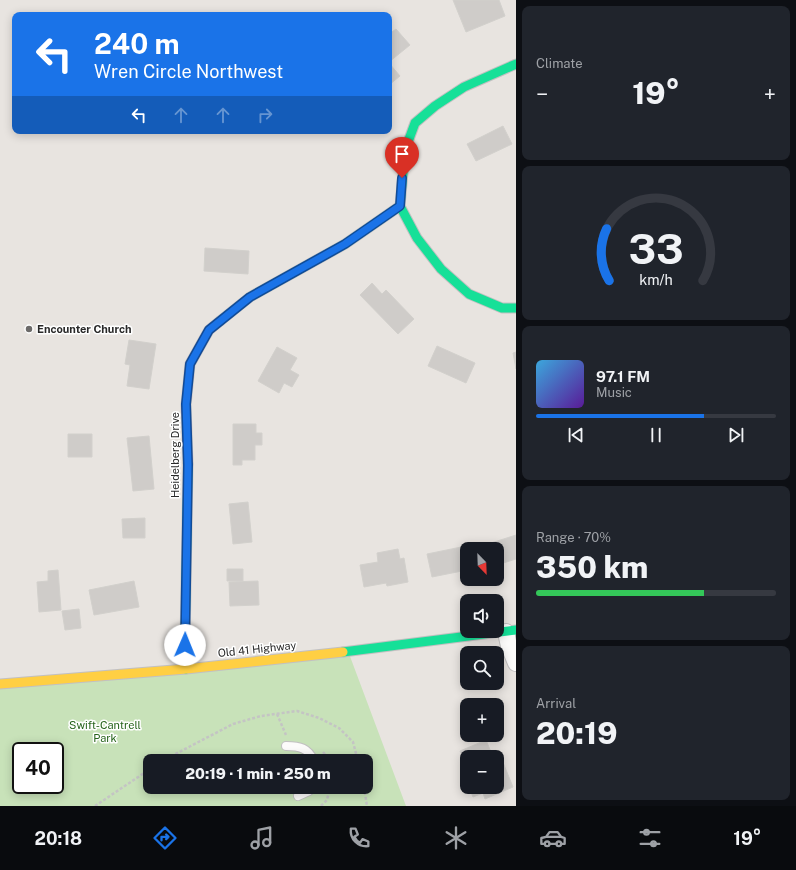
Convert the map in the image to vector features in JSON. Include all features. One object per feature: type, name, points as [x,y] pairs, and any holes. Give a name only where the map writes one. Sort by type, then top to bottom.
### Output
[{"type":"street","points":[[516,64],[464,88],[435,106],[415,123],[405,150],[400,206],[417,238],[441,269],[469,294],[502,308],[516,308]]},
{"type":"street","name":"Heidelberg Drive","points":[[186,669],[185,645],[188,465],[186,404],[190,364],[209,330],[250,297],[345,244],[400,206]]},
{"type":"street","points":[[511,631],[509,646],[516,663]]},
{"type":"street","name":"Old 41 Highway","points":[[0,684],[186,669],[511,631]]},
{"type":"lane","points":[[286,746],[303,748],[310,754]]},
{"type":"lane","points":[[298,796],[302,794]]},
{"type":"path","points":[[174,754],[233,724],[261,716],[296,711],[319,718],[339,728],[353,742],[356,754]]},
{"type":"path","points":[[95,806],[143,774]]},
{"type":"path","points":[[321,806],[327,800],[328,794]]},
{"type":"path","points":[[365,794],[367,806]]},
{"type":"green space","name":"Swift-Cantrell Park","points":[[348,651],[406,806],[0,806],[0,688]]},
{"type":"building","points":[[453,0],[499,0],[505,16],[466,32]]},
{"type":"building","points":[[396,29],[410,45],[392,60],[392,32]]},
{"type":"building","points":[[392,67],[400,76],[392,83]]},
{"type":"building","points":[[503,126],[512,144],[476,161],[467,144]]},
{"type":"building","points":[[205,248],[249,251],[248,274],[204,271]]},
{"type":"building","points":[[372,283],[382,294],[386,290],[414,319],[398,334],[360,295]]},
{"type":"building","points":[[129,340],[156,344],[149,389],[127,386],[130,365],[125,364]]},
{"type":"building","points":[[437,346],[475,363],[466,383],[428,366]]},
{"type":"building","points":[[277,347],[297,358],[290,370],[299,375],[292,387],[284,383],[279,393],[258,381]]},
{"type":"building","points":[[516,352],[516,369],[513,353]]},
{"type":"building","points":[[233,424],[256,424],[256,433],[262,433],[262,445],[255,445],[255,460],[242,460],[242,465],[233,465]]},
{"type":"building","points":[[68,434],[92,434],[92,457],[68,457]]},
{"type":"building","points":[[149,436],[154,489],[133,491],[127,438]]},
{"type":"building","points":[[248,502],[252,542],[233,544],[229,504]]},
{"type":"building","points":[[145,518],[145,538],[123,538],[122,519]]},
{"type":"building","points":[[516,535],[516,559],[504,563],[504,542],[494,542]]},
{"type":"building","points":[[460,547],[460,571],[432,577],[427,554]]},
{"type":"building","points":[[398,549],[400,559],[404,558],[408,582],[387,586],[386,583],[364,587],[360,565],[378,562],[377,553]]},
{"type":"building","points":[[227,569],[243,569],[243,581],[227,581]]},
{"type":"building","points":[[58,570],[61,610],[39,612],[37,582],[48,581],[48,571]]},
{"type":"building","points":[[134,581],[139,607],[94,615],[89,590]]},
{"type":"building","points":[[258,581],[259,605],[230,606],[229,582]]},
{"type":"building","points":[[79,609],[81,628],[65,630],[62,611]]},
{"type":"building","points":[[481,742],[487,742],[490,750],[462,750]]},
{"type":"building","points":[[504,765],[513,787],[504,791]]},
{"type":"building","points":[[472,794],[480,794],[473,797]]},
{"type":"building","points":[[483,794],[497,794],[485,799]]},
{"type":"traffic: fast","points":[[516,64],[464,87],[435,106],[415,123],[405,150],[400,206],[417,238],[441,269],[469,294],[502,308],[516,308]]},
{"type":"traffic: fast","points":[[220,321],[250,297],[345,244],[400,206]]},
{"type":"traffic: fast","points":[[186,669],[185,645],[188,464]]},
{"type":"traffic: fast","points":[[343,652],[516,630]]},
{"type":"traffic: slow","points":[[0,684],[186,669],[343,652]]},
{"type":"traffic: jam","points":[[188,464],[186,405],[190,364],[209,330],[220,321]]},
{"type":"place","name":"Encounter Church","points":[[29,329]]},
{"type":"route","points":[[185,645],[188,465],[186,404],[190,364],[209,330],[250,297],[345,244],[400,206],[402,178]]}]
